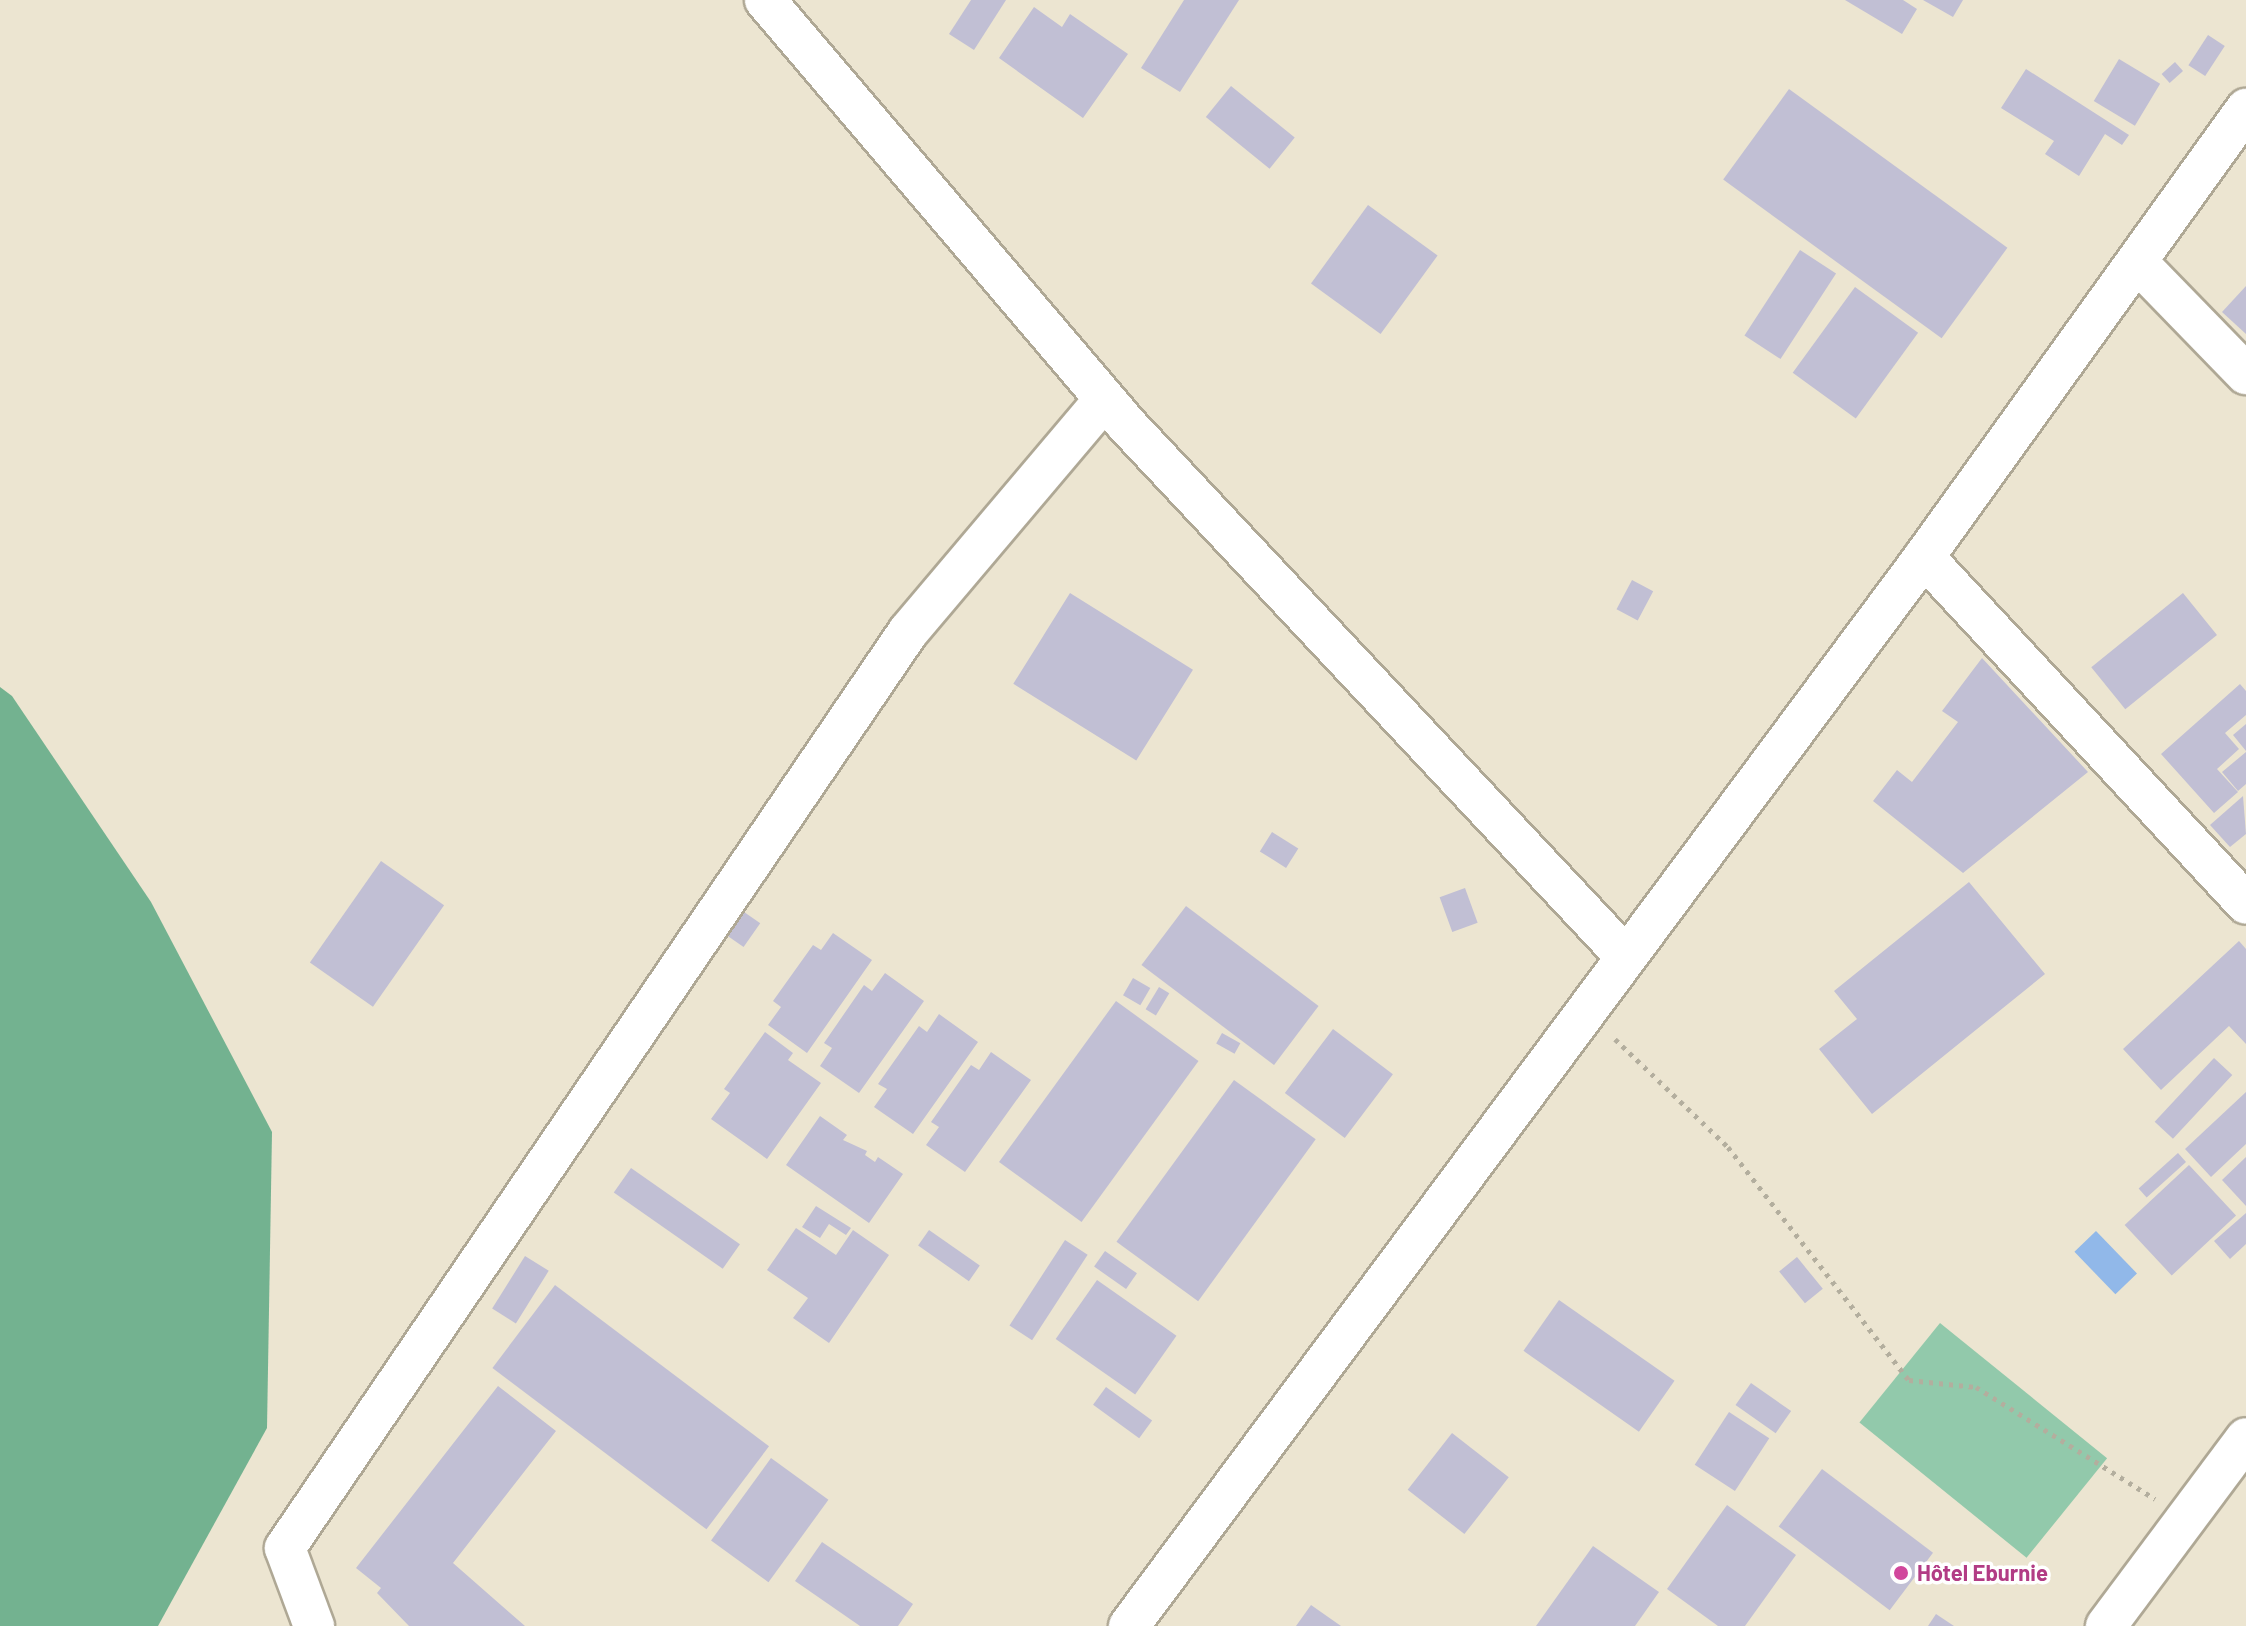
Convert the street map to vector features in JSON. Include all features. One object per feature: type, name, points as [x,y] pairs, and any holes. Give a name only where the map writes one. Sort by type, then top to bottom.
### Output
[{"type":"street","points":[[765,0],[1104,400],[1626,957]]},
{"type":"street","points":[[1129,1626],[1924,557],[2246,109]]},
{"type":"street","points":[[2138,263],[2246,374]]},
{"type":"street","points":[[314,1626],[285,1548],[908,632],[1104,400]]},
{"type":"street","points":[[1924,557],[2246,904]]},
{"type":"street","points":[[2106,1626],[2246,1438]]},
{"type":"path","points":[[1586,1011],[1728,1147],[1909,1380],[1976,1387],[2186,1518]]},
{"type":"green space","points":[[0,687],[12,696],[151,902],[272,1132],[267,1428],[158,1626],[0,1626]]},
{"type":"green space","points":[[1940,1323],[2107,1458],[2027,1558],[1859,1422]]},
{"type":"water","points":[[2096,1231],[2137,1273],[2115,1294],[2074,1252]]},
{"type":"building","points":[[971,0],[1006,0],[974,50],[949,34]]},
{"type":"building","points":[[1184,0],[1239,0],[1180,92],[1141,68]]},
{"type":"building","points":[[1845,0],[1903,0],[1917,9],[1902,34]]},
{"type":"building","points":[[1923,0],[1963,0],[1953,17]]},
{"type":"building","points":[[1034,7],[1062,27],[1070,14],[1128,54],[1083,118],[999,58]]},
{"type":"building","points":[[2208,35],[2225,46],[2205,76],[2188,65]]},
{"type":"building","points":[[2119,59],[2160,84],[2135,126],[2094,101]]},
{"type":"building","points":[[2175,62],[2183,71],[2170,83],[2162,74]]},
{"type":"building","points":[[2026,69],[2129,135],[2122,145],[2105,134],[2079,176],[2045,154],[2054,141],[2001,108]]},
{"type":"building","points":[[1231,86],[1295,138],[1270,169],[1206,117]]},
{"type":"building","points":[[1789,89],[2007,248],[1942,338],[1723,180]]},
{"type":"building","points":[[1368,205],[1438,256],[1381,334],[1311,283]]},
{"type":"building","points":[[1800,250],[1836,273],[1781,359],[1744,336]]},
{"type":"building","points":[[2246,286],[2246,334],[2222,312]]},
{"type":"building","points":[[1855,287],[1918,333],[1856,419],[1793,373]]},
{"type":"building","points":[[1632,580],[1653,591],[1638,620],[1617,609]]},
{"type":"building","points":[[1070,593],[1193,670],[1136,761],[1013,684]]},
{"type":"building","points":[[2183,593],[2217,635],[2125,709],[2091,667]]},
{"type":"building","points":[[1982,658],[2088,772],[1963,873],[1873,801],[1897,770],[1912,782],[1958,722],[1942,711]]},
{"type":"building","points":[[2240,684],[2246,691],[2246,715],[2225,733],[2239,749],[2217,769],[2238,792],[2214,813],[2161,754]]},
{"type":"building","points":[[2246,724],[2246,751],[2233,735]]},
{"type":"building","points":[[2246,752],[2246,784],[2238,791],[2222,772]]},
{"type":"building","points":[[2243,796],[2246,834],[2230,847],[2210,825]]},
{"type":"building","points":[[1272,832],[1298,848],[1286,868],[1260,852]]},
{"type":"building","points":[[381,861],[444,905],[373,1007],[310,963]]},
{"type":"building","points":[[1969,882],[2045,974],[1872,1114],[1819,1049],[1857,1019],[1834,991]]},
{"type":"building","points":[[1465,888],[1478,923],[1452,932],[1440,897]]},
{"type":"building","points":[[734,905],[760,923],[744,947],[717,929]]},
{"type":"building","points":[[1186,906],[1319,1006],[1274,1065],[1141,965]]},
{"type":"building","points":[[833,933],[872,960],[807,1053],[768,1025],[781,1007],[773,1001],[813,945],[821,950]]},
{"type":"building","points":[[2239,941],[2246,949],[2246,1044],[2229,1026],[2161,1090],[2123,1049]]},
{"type":"building","points":[[885,973],[924,1001],[859,1093],[820,1066],[832,1048],[824,1043],[864,985],[872,991]]},
{"type":"building","points":[[1133,978],[1150,988],[1140,1005],[1123,995]]},
{"type":"building","points":[[1159,987],[1169,993],[1156,1015],[1146,1009]]},
{"type":"building","points":[[1116,1001],[1199,1061],[1082,1222],[999,1162]]},
{"type":"building","points":[[939,1014],[978,1042],[913,1134],[874,1107],[887,1089],[878,1084],[919,1026],[927,1032]]},
{"type":"building","points":[[1333,1029],[1393,1074],[1345,1138],[1285,1093]]},
{"type":"building","points":[[765,1032],[793,1053],[788,1060],[821,1083],[767,1159],[711,1119],[730,1093],[724,1089]]},
{"type":"building","points":[[1222,1033],[1240,1043],[1235,1054],[1216,1043]]},
{"type":"building","points":[[991,1052],[1031,1080],[965,1172],[926,1145],[939,1127],[931,1122],[971,1065],[979,1070]]},
{"type":"building","points":[[2214,1058],[2232,1075],[2173,1139],[2155,1122]]},
{"type":"building","points":[[1234,1080],[1316,1139],[1198,1301],[1116,1242]]},
{"type":"building","points":[[2246,1092],[2246,1144],[2211,1177],[2185,1149]]},
{"type":"building","points":[[820,1116],[847,1135],[843,1140],[867,1151],[865,1155],[875,1162],[878,1157],[903,1174],[869,1223],[786,1165]]},
{"type":"building","points":[[2178,1153],[2186,1162],[2147,1197],[2139,1188]]},
{"type":"building","points":[[2246,1157],[2246,1206],[2222,1180]]},
{"type":"building","points":[[2189,1165],[2236,1215],[2172,1275],[2125,1225]]},
{"type":"building","points":[[631,1168],[740,1244],[723,1269],[614,1193]]},
{"type":"building","points":[[816,1206],[851,1228],[846,1235],[829,1224],[820,1238],[802,1227]]},
{"type":"building","points":[[2246,1213],[2246,1244],[2230,1259],[2214,1241]]},
{"type":"building","points":[[796,1228],[836,1255],[853,1230],[889,1255],[829,1343],[793,1318],[808,1298],[767,1270]]},
{"type":"building","points":[[929,1230],[980,1266],[969,1281],[918,1246]]},
{"type":"building","points":[[1065,1240],[1088,1255],[1032,1340],[1009,1326]]},
{"type":"building","points":[[1105,1251],[1137,1273],[1126,1289],[1094,1267]]},
{"type":"building","points":[[525,1256],[549,1271],[516,1323],[492,1309]]},
{"type":"building","points":[[1797,1257],[1823,1289],[1805,1303],[1779,1271]]},
{"type":"building","points":[[1097,1280],[1176,1336],[1135,1395],[1056,1339]]},
{"type":"building","points":[[555,1285],[769,1446],[706,1529],[492,1368]]},
{"type":"building","points":[[1559,1300],[1675,1381],[1639,1432],[1523,1351]]},
{"type":"building","points":[[1751,1383],[1791,1411],[1776,1433],[1736,1405]]},
{"type":"building","points":[[498,1386],[556,1431],[453,1563],[525,1626],[409,1626],[377,1593],[381,1588],[356,1568]]},
{"type":"building","points":[[1106,1387],[1152,1421],[1139,1438],[1093,1405]]},
{"type":"building","points":[[1729,1412],[1769,1438],[1735,1491],[1695,1465]]},
{"type":"building","points":[[1452,1433],[1509,1477],[1464,1534],[1408,1490]]},
{"type":"building","points":[[771,1458],[828,1500],[768,1582],[711,1541]]},
{"type":"building","points":[[1822,1469],[1933,1553],[1890,1610],[1779,1527]]},
{"type":"building","points":[[1727,1505],[1796,1555],[1745,1626],[1718,1626],[1667,1589]]},
{"type":"building","points":[[822,1542],[913,1604],[898,1626],[860,1626],[795,1581]]},
{"type":"building","points":[[1593,1546],[1659,1592],[1635,1626],[1536,1626]]},
{"type":"building","points":[[1311,1605],[1341,1626],[1296,1626]]},
{"type":"building","points":[[1936,1614],[1954,1626],[1928,1626]]},
{"type":"place","name":"Hôtel Eburnie","points":[[1901,1573]]}]
